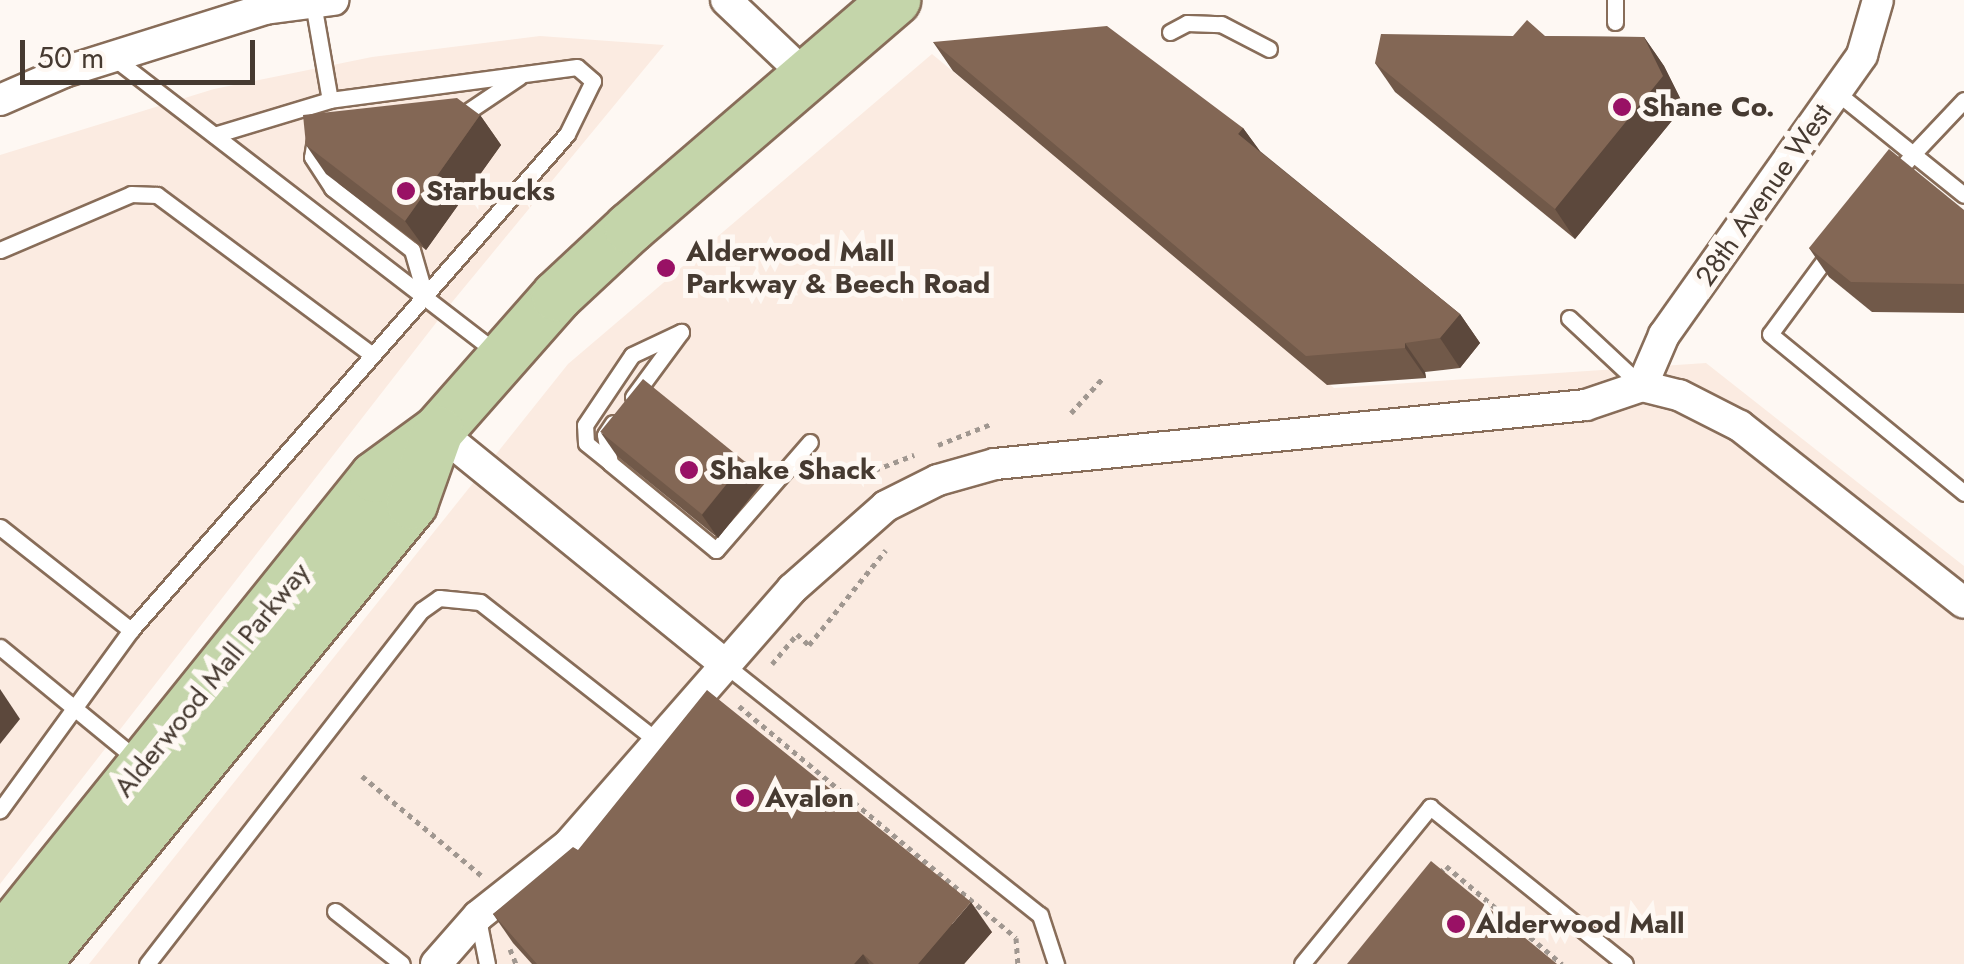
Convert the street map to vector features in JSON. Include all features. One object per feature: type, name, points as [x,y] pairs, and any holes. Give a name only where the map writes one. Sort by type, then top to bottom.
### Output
[{"type":"main road","name":"Alderwood Mall Parkway","points":[[0,943],[159,778],[412,504],[438,431],[502,358],[615,242],[896,0]]},
{"type":"main road","name":"Alderwood Mall Parkway","points":[[34,964],[159,778]]},
{"type":"street","points":[[726,0],[806,76]]},
{"type":"street","name":"28th Avenue West","points":[[1642,386],[1664,336],[1862,56],[1878,0]]},
{"type":"street","points":[[0,100],[265,9],[323,1]]},
{"type":"street","points":[[436,964],[490,908],[568,845],[723,662],[837,546],[886,506],[938,480],[994,464],[1586,405],[1642,386],[1678,394],[1740,426],[1964,603]]},
{"type":"street","points":[[438,431],[723,662]]},
{"type":"lane","points":[[1615,0],[1615,22]]},
{"type":"lane","points":[[323,1],[330,100]]},
{"type":"lane","points":[[1170,32],[1187,22],[1221,24],[1270,48]]},
{"type":"lane","points":[[114,58],[426,295],[502,358]]},
{"type":"lane","points":[[0,810],[60,734],[72,705],[132,630],[370,353],[567,134],[594,80],[577,67],[330,100],[214,136]]},
{"type":"lane","points":[[440,122],[458,120],[523,74]]},
{"type":"lane","points":[[1836,92],[1964,195]]},
{"type":"lane","points":[[1877,196],[1964,100]]},
{"type":"lane","points":[[328,132],[310,142],[312,158],[332,188],[412,250],[426,295]]},
{"type":"lane","points":[[0,250],[131,194],[157,195],[370,353]]},
{"type":"lane","points":[[1841,239],[1770,334],[1964,493]]},
{"type":"lane","points":[[1569,318],[1642,386]]},
{"type":"lane","points":[[610,463],[605,435],[681,332],[632,355],[585,425],[586,443],[610,463],[716,550],[810,442]]},
{"type":"lane","points":[[0,527],[132,630]]},
{"type":"lane","points":[[147,964],[422,610],[439,598],[480,602],[654,739]]},
{"type":"lane","points":[[0,647],[159,778]]},
{"type":"lane","points":[[723,662],[1040,915],[1056,964]]},
{"type":"lane","points":[[1302,964],[1430,807],[1625,964]]},
{"type":"lane","points":[[487,964],[490,908]]},
{"type":"lane","points":[[335,911],[402,964]]},
{"type":"path","points":[[1071,413],[1102,378]]},
{"type":"path","points":[[772,664],[797,634],[809,645],[896,538]]},
{"type":"path","points":[[744,700],[736,710],[1016,938],[1018,964]]},
{"type":"path","points":[[362,776],[490,908],[521,923],[508,942],[516,964]]},
{"type":"path","points":[[1434,880],[1446,866],[1562,964]]},
{"type":"shaded area","points":[[540,36],[664,45],[453,301],[0,884],[0,155],[214,89],[372,57]]},
{"type":"shaded area","name":"Alderwood Mall","points":[[932,54],[1334,388],[1706,363],[1964,566],[1964,964],[89,964],[568,364]]},
{"type":"building","points":[[1527,20],[1545,36],[1644,37],[1663,76],[1555,209],[1375,63],[1381,34],[1513,36]]},
{"type":"building","points":[[1107,26],[1243,128],[1238,134],[1460,314],[1440,338],[1405,343],[1405,348],[1306,356],[933,42]]},
{"type":"building","points":[[457,98],[480,115],[405,221],[306,145],[303,115]]},
{"type":"building","points":[[1889,149],[1964,210],[1964,284],[1851,282],[1809,248]]},
{"type":"building","name":"Shake Shack","points":[[643,379],[745,461],[702,514],[600,432]]},
{"type":"building","name":"Avalon","points":[[707,690],[971,902],[918,964],[874,964],[863,954],[854,964],[537,964],[493,914],[573,847],[578,850]]},
{"type":"building","points":[[1431,861],[1557,964],[1347,964]]},
{"type":"place","name":"Shane Co.","points":[[1622,107]]},
{"type":"place","name":"Starbucks","points":[[406,191]]},
{"type":"place","name":"Alderwood Mall Parkway & Beech Road","points":[[666,268]]},
{"type":"place","name":"Shake Shack","points":[[689,470]]},
{"type":"place","name":"Avalon","points":[[745,798]]},
{"type":"place","name":"Alderwood Mall","points":[[1456,924]]}]
